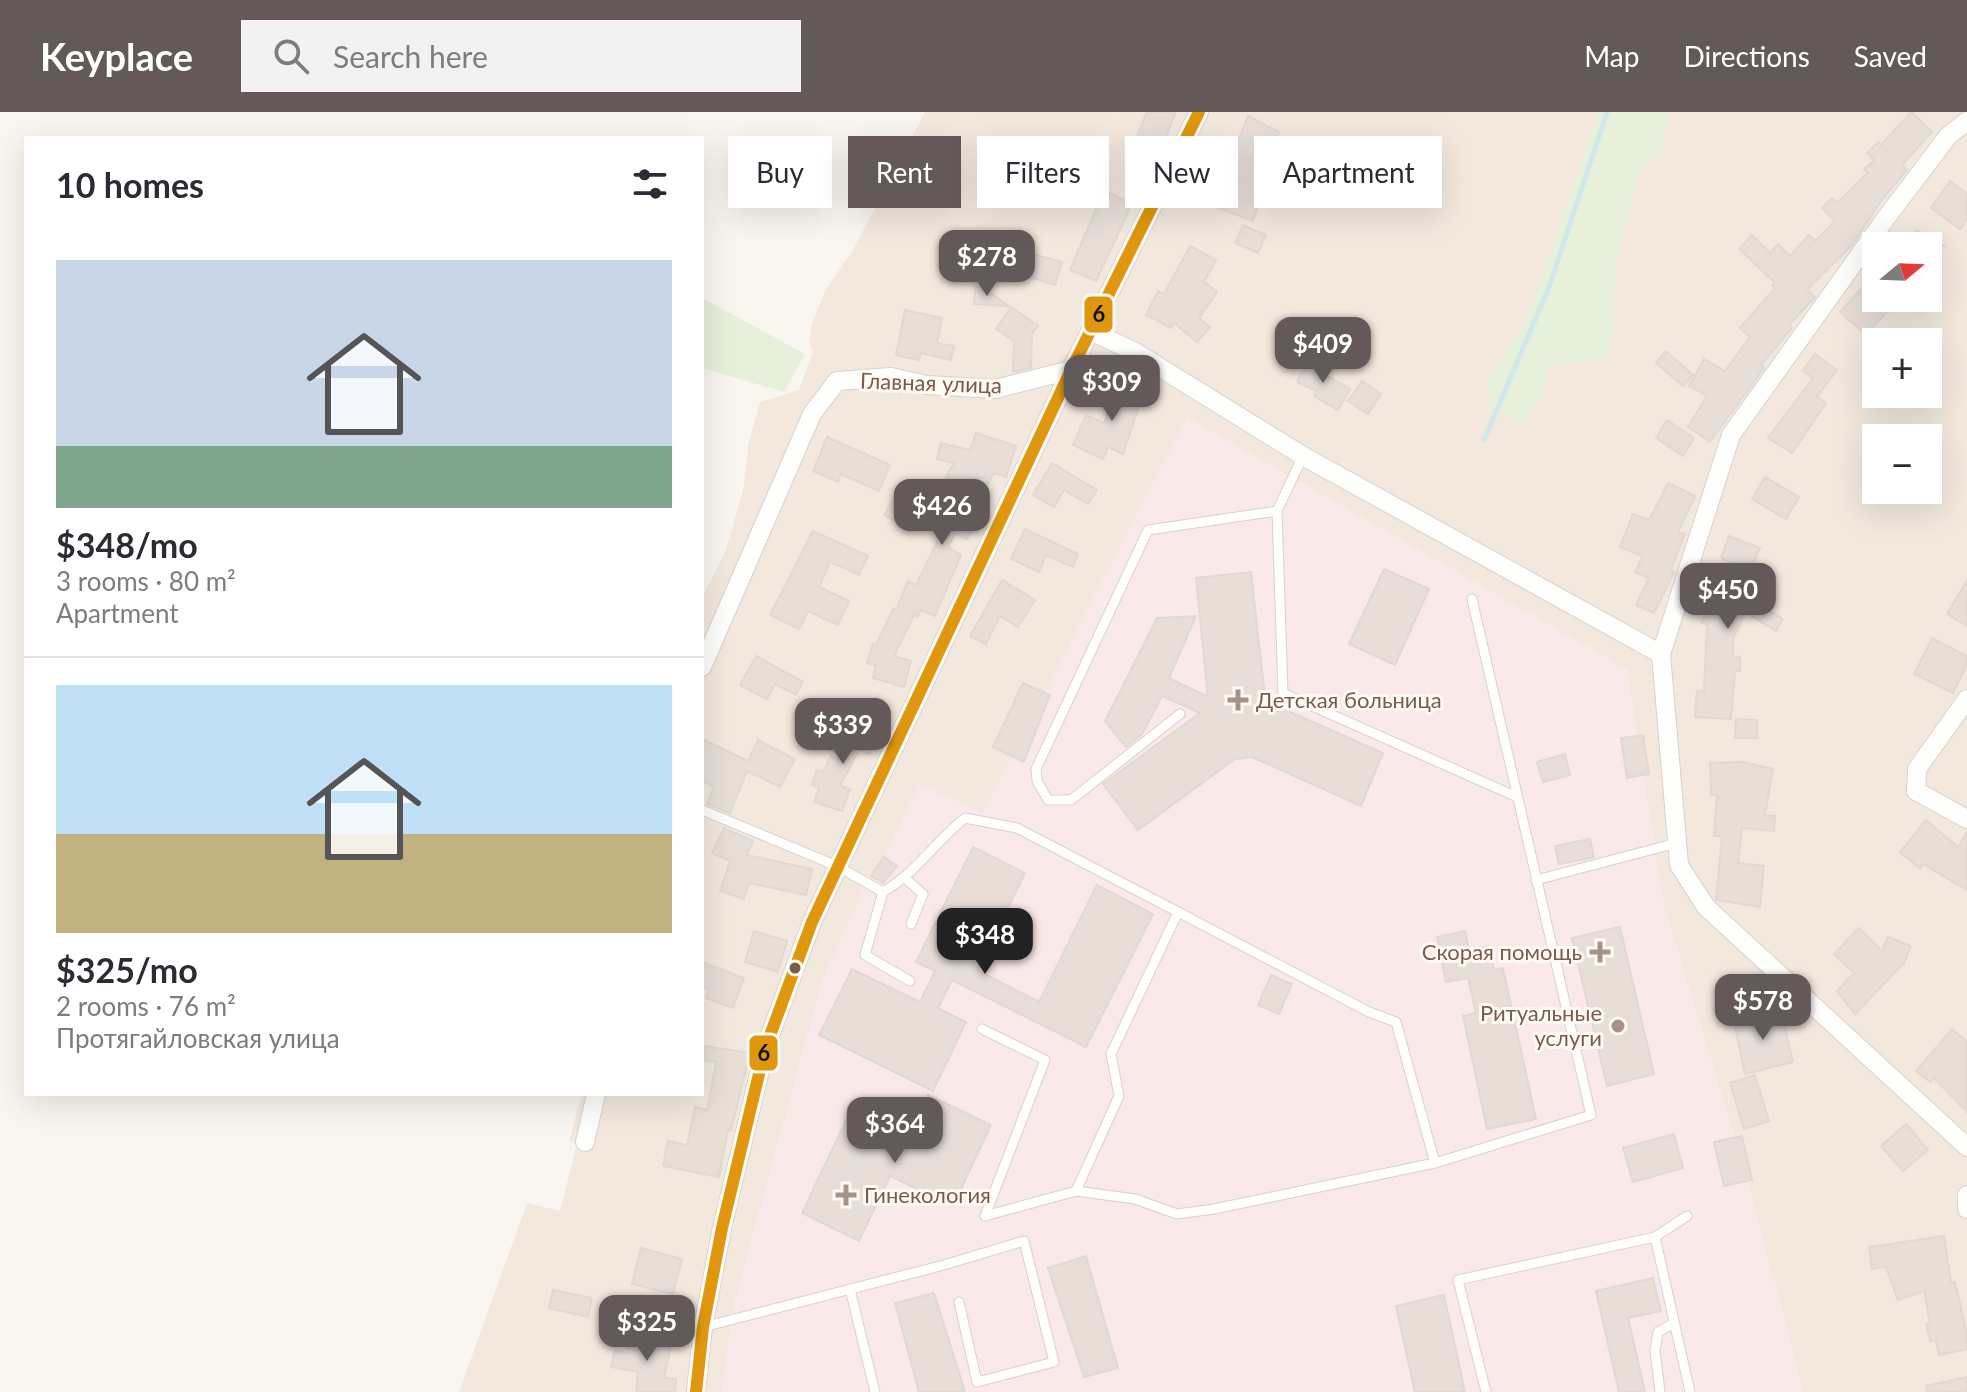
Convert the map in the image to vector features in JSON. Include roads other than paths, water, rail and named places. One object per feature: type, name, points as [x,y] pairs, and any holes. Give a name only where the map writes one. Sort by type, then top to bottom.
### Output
[{"type":"street","points":[[696,1392],[703,1327],[722,1228],[765,1049],[812,922],[1071,370],[1093,332],[1199,112]]},
{"type":"street","points":[[1967,121],[1948,136],[1886,218],[1731,435],[1661,654],[1679,865],[1706,907],[1967,1147]]},
{"type":"street","points":[[1093,332],[1135,352],[1303,456],[1661,654]]},
{"type":"street","name":"Главная улица","points":[[704,662],[812,414],[837,381],[891,377],[927,385],[995,389],[1071,370]]},
{"type":"street","points":[[1967,699],[1917,769],[1916,791],[1967,819]]},
{"type":"street","points":[[585,1142],[596,1096]]},
{"type":"street","points":[[1967,1195],[1967,1209]]},
{"type":"lane","points":[[1303,456],[1277,511],[1283,693],[1517,797]]},
{"type":"lane","points":[[1180,714],[1071,800],[1048,800],[1042,793],[1036,769],[1148,530],[1277,511]]},
{"type":"lane","points":[[982,1029],[1045,1060],[985,1216],[1076,1191],[1135,1199],[1177,1214],[1435,1163],[1591,1115],[1472,599]]},
{"type":"lane","points":[[704,811],[837,866],[883,892]]},
{"type":"lane","points":[[910,981],[865,955],[883,892],[906,879],[946,833],[965,818],[1017,828],[1369,1012],[1396,1022],[1435,1163]]},
{"type":"lane","points":[[1536,880],[1677,843]]},
{"type":"lane","points":[[906,879],[923,894],[911,924]]},
{"type":"lane","points":[[1076,1191],[1119,1096],[1111,1054],[1178,912]]},
{"type":"lane","points":[[1486,1392],[1458,1280],[1655,1237],[1687,1216]]},
{"type":"lane","points":[[1655,1237],[1690,1392]]},
{"type":"lane","points":[[703,1327],[1024,1241],[1054,1362],[977,1382],[959,1302]]},
{"type":"lane","points":[[850,1289],[875,1392]]},
{"type":"lane","points":[[1660,1392],[1655,1351],[1658,1332],[1674,1323]]},
{"type":"waterway","points":[[1484,440],[1549,287],[1607,112]]},
{"type":"place","name":"Детская больница","points":[[1238,700]]},
{"type":"place","name":"Скорая помощь","points":[[1600,952]]},
{"type":"place","name":"Ритуальные услуги","points":[[1618,1026]]},
{"type":"place","name":"Гинекология","points":[[846,1195]]}]
